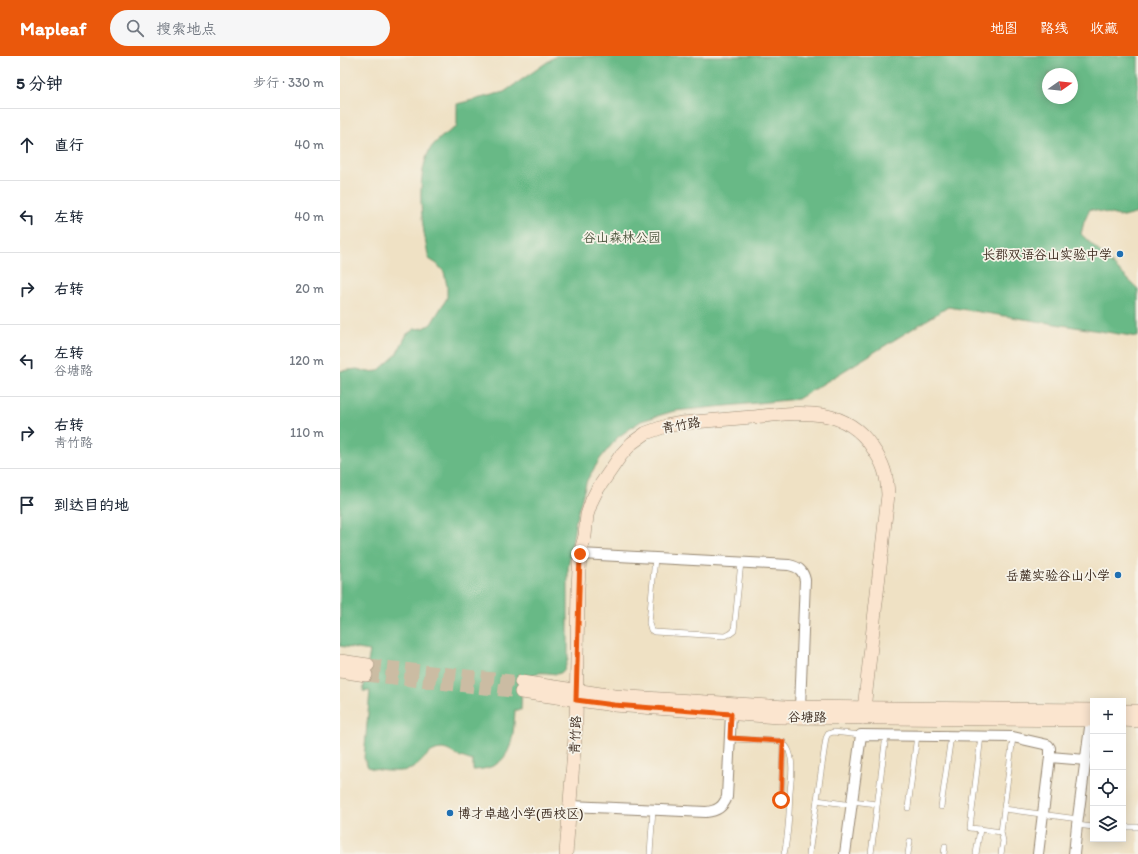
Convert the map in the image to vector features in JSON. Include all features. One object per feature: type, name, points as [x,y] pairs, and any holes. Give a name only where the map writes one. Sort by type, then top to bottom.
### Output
[{"type":"street","name":"青竹路","points":[[574,854],[574,806],[586,587],[584,554],[587,515],[592,500],[621,455],[632,443],[646,433],[666,426],[682,423],[808,413],[827,415],[845,421],[858,430],[867,439],[878,454],[885,469],[888,495],[862,713]]},
{"type":"street","points":[[584,554],[789,565],[795,566],[801,570],[804,574],[805,580],[800,707]]},
{"type":"street","points":[[340,661],[367,670],[340,671]]},
{"type":"street","name":"谷塘路","points":[[521,687],[580,696],[614,705],[778,717],[862,713],[1090,717]]},
{"type":"street","name":"谷塘路","points":[[580,696],[614,696],[800,707],[862,713]]},
{"type":"street","points":[[1126,711],[1138,711]]},
{"type":"street","points":[[574,806],[710,812],[720,808],[727,797],[731,714]]},
{"type":"street","points":[[1126,720],[1138,721]]},
{"type":"street","points":[[1074,854],[1090,731]]},
{"type":"street","points":[[845,854],[861,735],[1014,737],[1048,745],[1050,748],[1050,757],[1038,854]]},
{"type":"street","points":[[1050,757],[1086,760]]},
{"type":"street","name":"青竹路","points":[[566,854],[574,806]]},
{"type":"lane","points":[[655,558],[650,623],[651,630],[654,632],[724,636],[734,631],[741,562]]},
{"type":"lane","points":[[808,854],[826,738],[828,734],[833,732],[861,735]]},
{"type":"lane","points":[[870,854],[886,735]]},
{"type":"lane","points":[[908,808],[917,735]]},
{"type":"lane","points":[[941,807],[951,736]]},
{"type":"lane","points":[[982,736],[970,828],[1001,832]]},
{"type":"lane","points":[[1001,854],[1003,841],[1001,832],[1014,737]]},
{"type":"lane","points":[[730,738],[779,741],[783,742],[790,753],[792,771],[789,826],[784,854]]},
{"type":"lane","points":[[781,800],[783,742]]},
{"type":"lane","points":[[817,800],[877,804]]},
{"type":"lane","points":[[650,854],[653,809]]},
{"type":"lane","points":[[1004,809],[1043,814],[1090,826]]},
{"type":"lane","points":[[1126,826],[1138,827]]},
{"type":"lane","points":[[976,854],[980,829]]},
{"type":"lane","points":[[908,854],[910,841]]},
{"type":"lane","points":[[944,854],[945,846]]},
{"type":"green space","name":"谷山森林公园","points":[[556,56],[1138,56],[1138,213],[1123,217],[1090,209],[1084,222],[1081,234],[1138,289],[1138,337],[948,307],[798,399],[674,411],[641,421],[618,437],[600,459],[587,480],[576,519],[568,568],[568,658],[566,665],[561,673],[536,674],[529,676],[522,682],[521,710],[515,710],[511,742],[503,759],[496,765],[473,770],[473,761],[458,756],[448,750],[441,749],[428,754],[419,764],[407,770],[389,771],[377,770],[368,767],[364,758],[370,691],[363,691],[370,651],[340,646],[340,371],[357,369],[368,372],[378,371],[396,355],[407,334],[415,329],[424,328],[431,324],[447,298],[447,286],[444,272],[437,264],[429,259],[422,219],[421,190],[422,176],[429,151],[434,143],[457,127],[457,104],[504,92]]},
{"type":"tunnel","points":[[368,665],[521,682]]},
{"type":"tunnel","points":[[366,675],[521,692]]},
{"type":"place","name":"长郡双语谷山实验中学","points":[[1120,254]]},
{"type":"place","name":"岳麓实验谷山小学","points":[[1118,575]]},
{"type":"place","name":"博才卓越小学(西校区)","points":[[450,813]]},
{"type":"route","points":[[580,554],[576,700],[614,705],[731,714],[730,738],[783,742],[781,800]]}]
